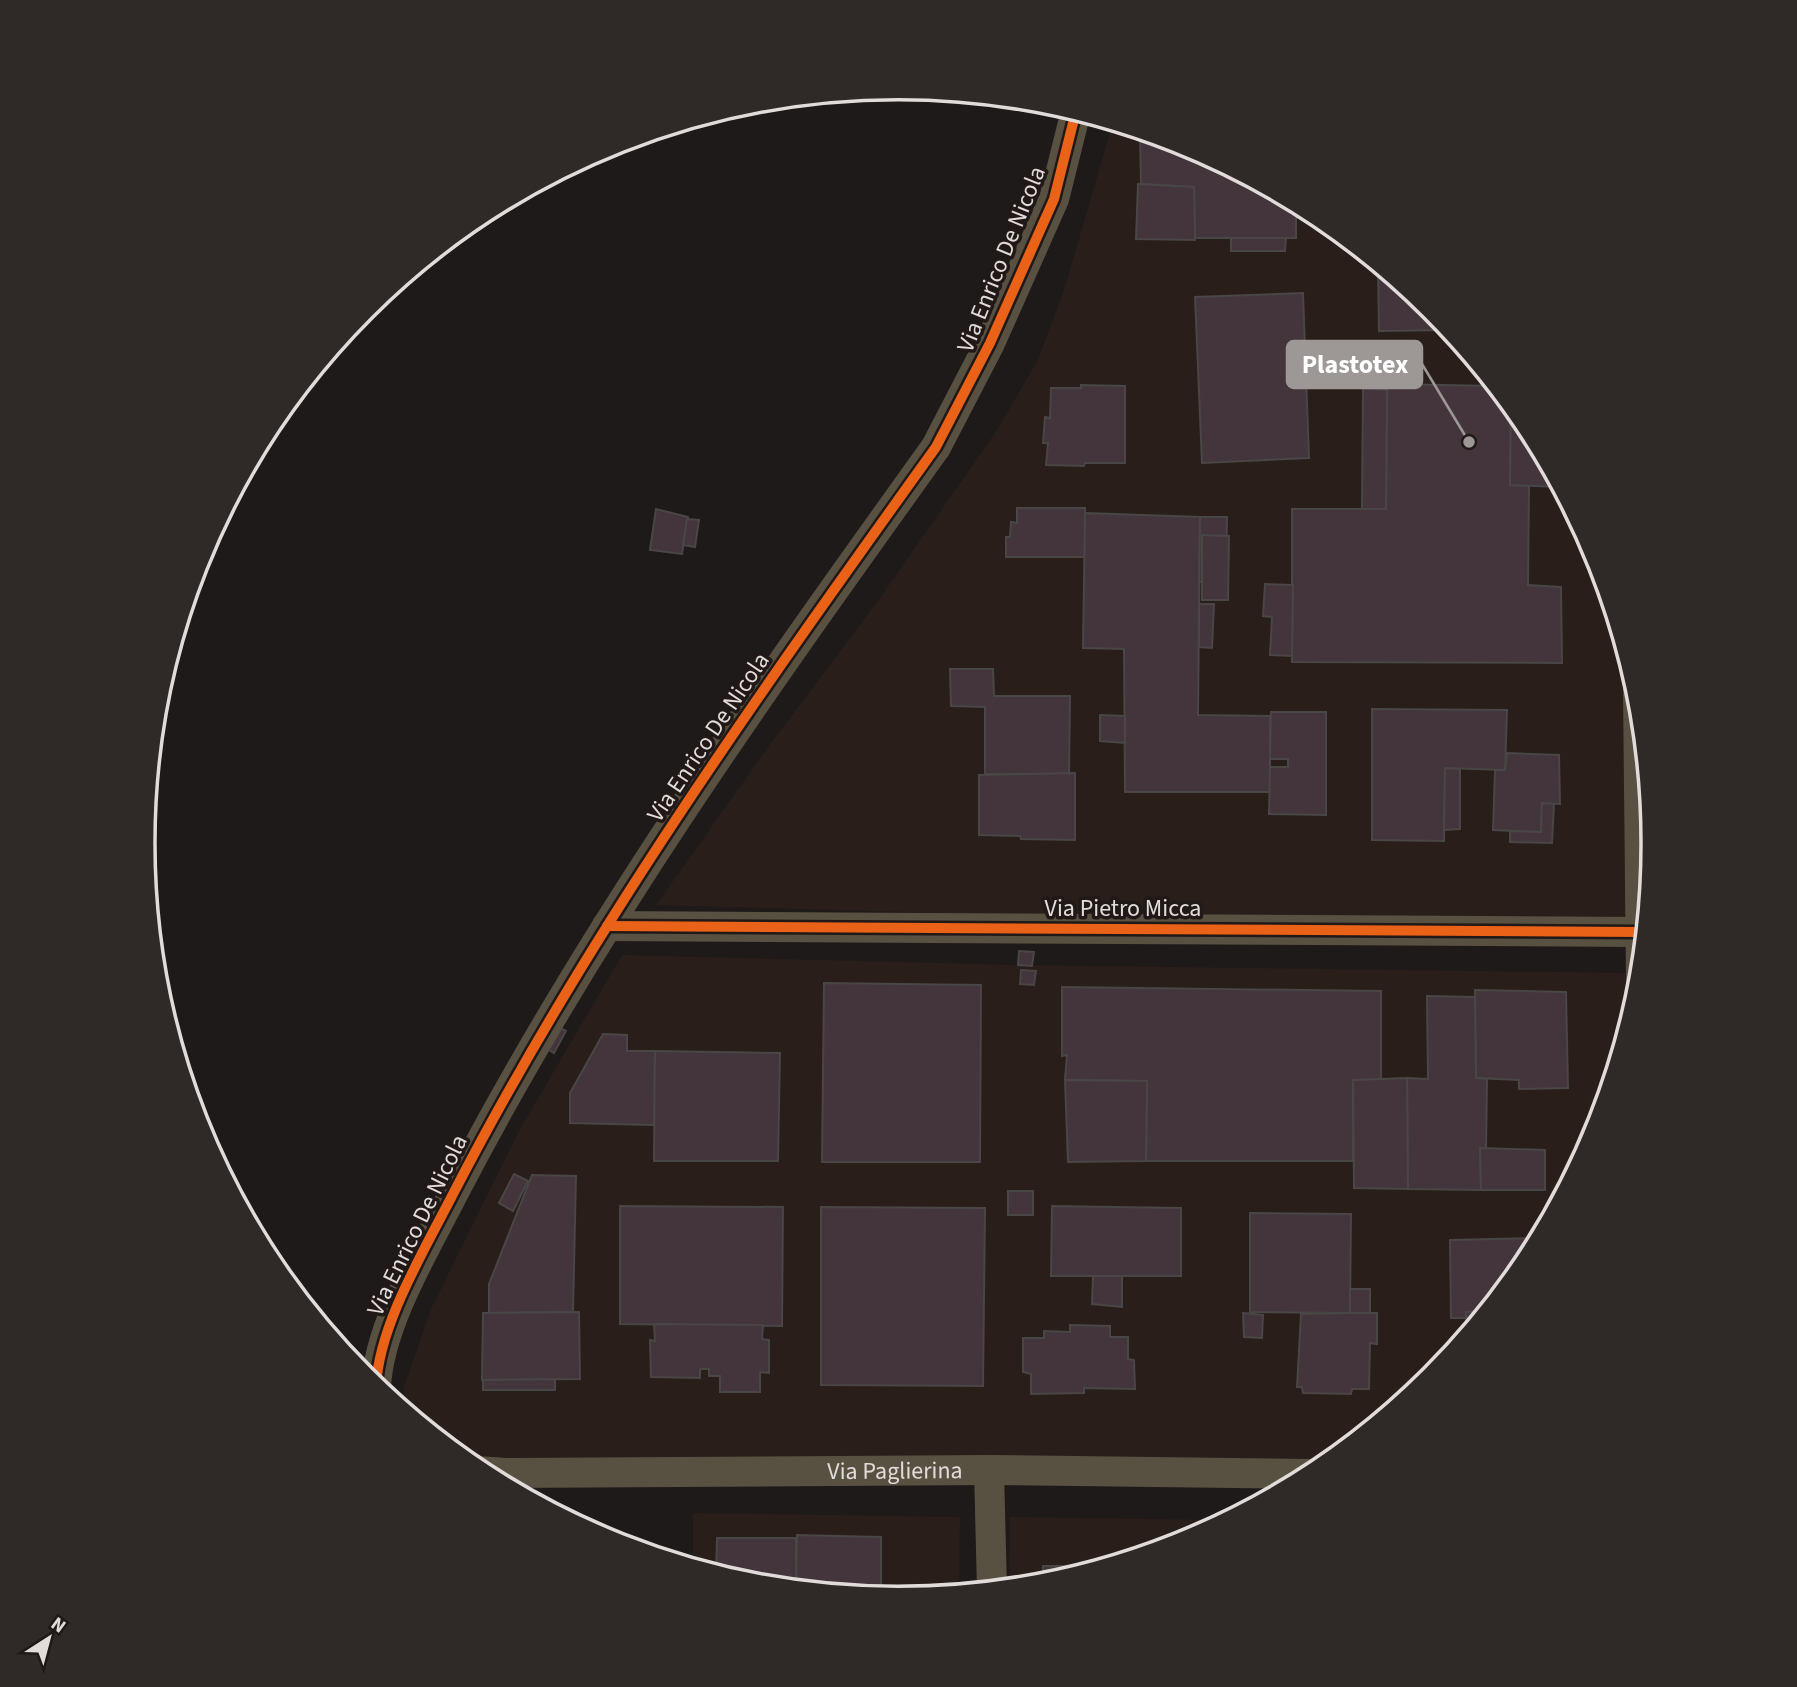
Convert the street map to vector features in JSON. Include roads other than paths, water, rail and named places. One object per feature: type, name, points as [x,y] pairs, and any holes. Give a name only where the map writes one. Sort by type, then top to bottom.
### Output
[{"type":"street","name":"Via Enrico De Nicola","points":[[376,1372],[382,1348],[411,1276],[492,1119],[607,926],[733,736],[936,447],[990,343],[1054,199],[1074,121]]},
{"type":"street","points":[[1639,772],[1640,904]]},
{"type":"street","name":"Via Pietro Micca","points":[[607,926],[1637,932]]},
{"type":"street","points":[[989,1471],[992,1581]]},
{"type":"street","name":"Via Paglierina","points":[[501,1472],[989,1471],[1293,1474]]},
{"type":"place","name":"Plastotex","points":[[1469,442]]}]
